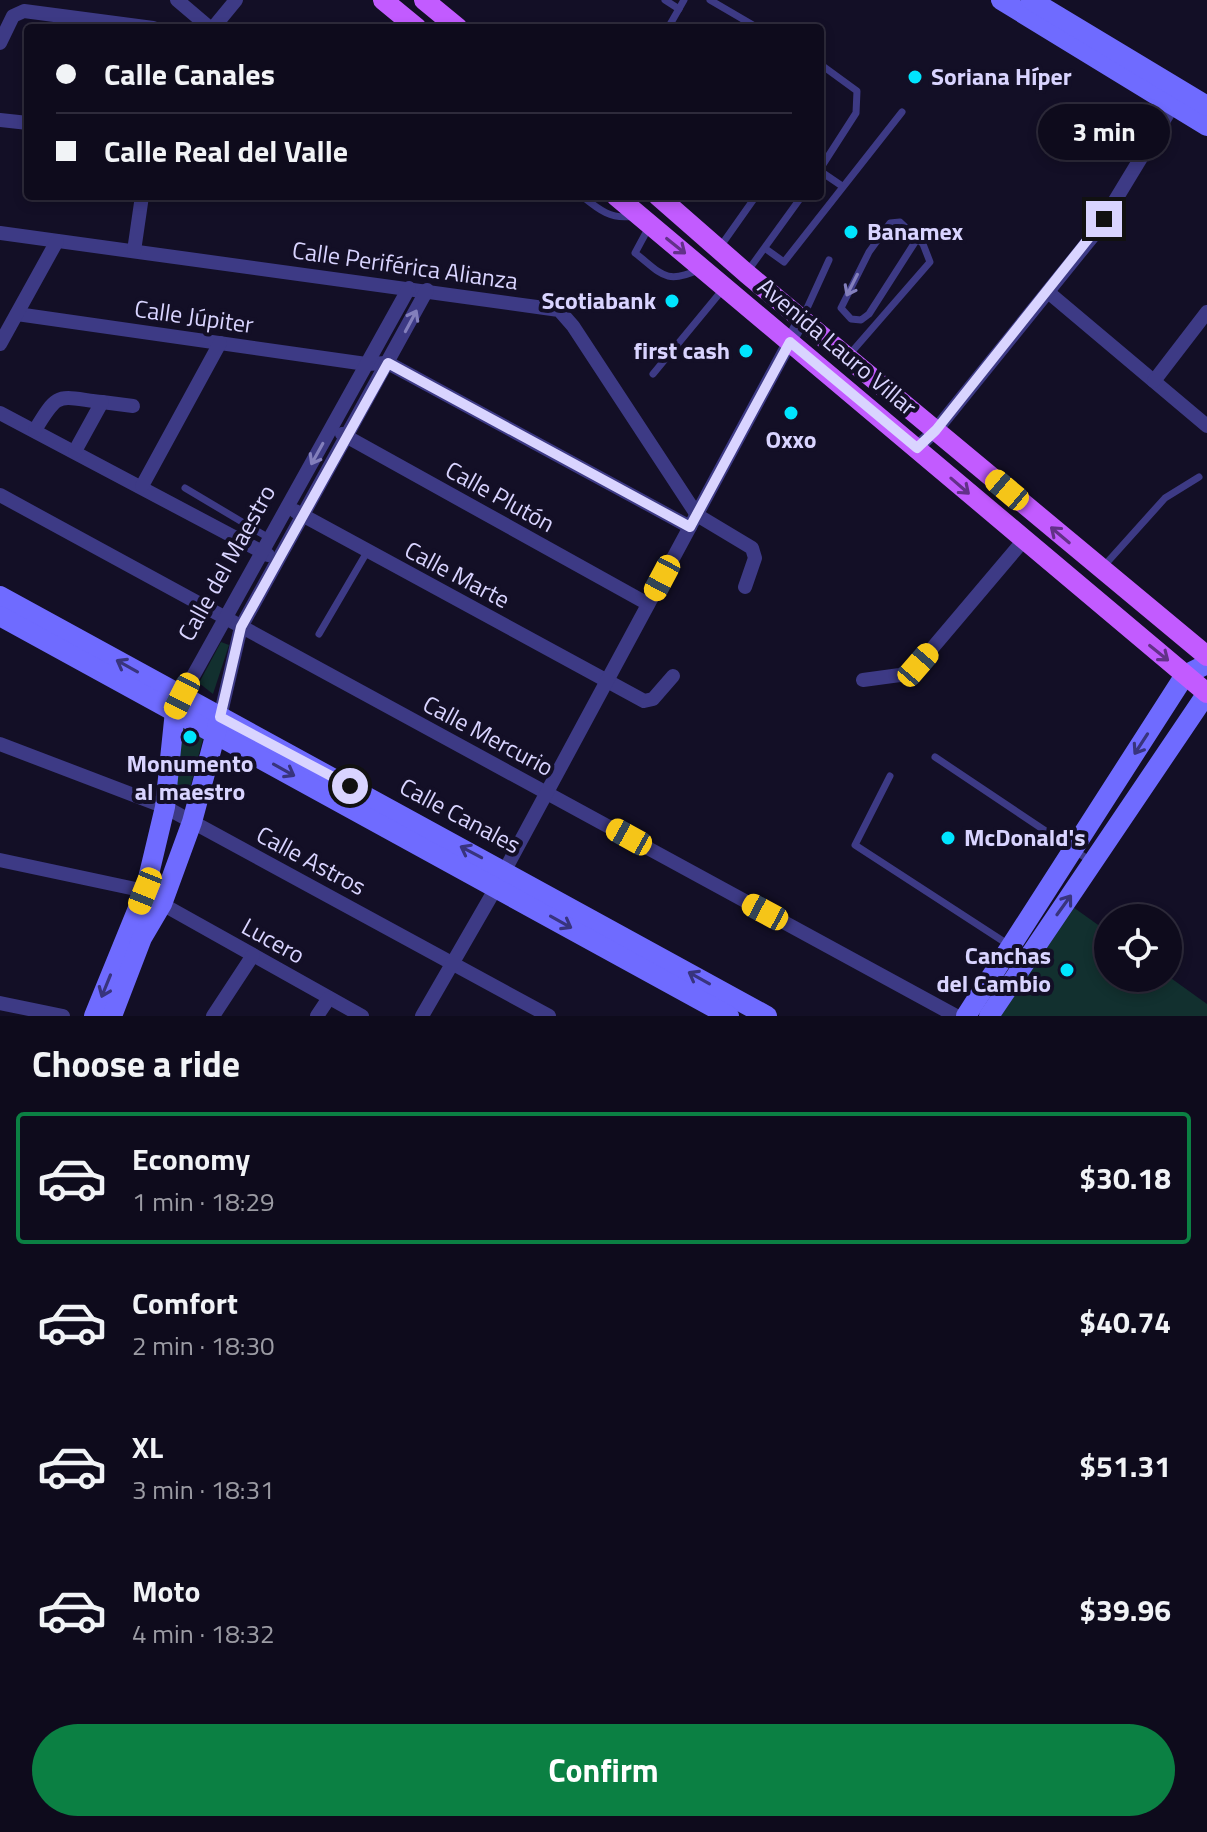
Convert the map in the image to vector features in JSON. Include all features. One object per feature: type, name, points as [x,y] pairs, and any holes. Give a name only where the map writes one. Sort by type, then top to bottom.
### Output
[{"type":"main road","points":[[383,0],[412,15]]},
{"type":"main road","points":[[424,0],[453,24]]},
{"type":"main road","points":[[1001,0],[1178,98],[1207,106]]},
{"type":"main road","points":[[1031,0],[1178,98],[1207,126]]},
{"type":"main road","name":"Avenida Lauro Villar","points":[[621,200],[1207,693]]},
{"type":"main road","name":"Avenida Lauro Villar","points":[[663,200],[1207,656]]},
{"type":"main road","name":"Calle Canales","points":[[0,596],[178,704],[501,878],[767,1016]]},
{"type":"main road","points":[[0,616],[178,704]]},
{"type":"main road","points":[[989,1016],[1073,850],[1185,675],[1207,664]]},
{"type":"main road","points":[[966,1016],[1094,864],[1207,693]]},
{"type":"main road","name":"Calle del Maestro","points":[[94,1016],[145,891],[165,807],[178,704]]},
{"type":"main road","name":"Calle del Maestro","points":[[112,1016],[142,938],[162,904],[192,822],[218,725]]},
{"type":"main road","name":"Calle Canales","points":[[501,878],[729,1016]]},
{"type":"street","points":[[177,0],[206,24]]},
{"type":"street","points":[[215,24],[236,0]]},
{"type":"street","points":[[0,43],[18,13],[117,24]]},
{"type":"street","points":[[917,448],[936,430],[1096,232],[1178,98]]},
{"type":"street","points":[[0,120],[24,123]]},
{"type":"street","points":[[134,251],[141,200]]},
{"type":"street","name":"Calle Periférica Alianza","points":[[0,233],[427,290],[563,313],[693,521]]},
{"type":"street","points":[[0,344],[57,241]]},
{"type":"street","name":"Calle del Maestro","points":[[178,704],[409,288]]},
{"type":"street","name":"Calle del Maestro","points":[[218,725],[241,627],[427,290]]},
{"type":"street","points":[[1048,292],[1207,426]]},
{"type":"street","points":[[1154,381],[1207,312]]},
{"type":"street","name":"Calle Júpiter","points":[[17,314],[366,364],[388,363]]},
{"type":"street","points":[[422,1016],[455,964],[802,319]]},
{"type":"street","points":[[142,486],[220,343]]},
{"type":"street","points":[[388,363],[693,521],[752,548],[755,558],[745,587]]},
{"type":"street","points":[[35,430],[52,401],[59,398],[133,406]]},
{"type":"street","points":[[75,451],[102,402]]},
{"type":"street","points":[[0,413],[276,560]]},
{"type":"street","name":"Calle Plutón","points":[[331,427],[648,604]]},
{"type":"street","name":"Calle Mercurio","points":[[0,495],[956,1016]]},
{"type":"street","name":"Calle Marte","points":[[288,506],[644,701],[653,699],[673,676]]},
{"type":"street","points":[[863,680],[900,675],[918,665],[1023,541]]},
{"type":"street","name":"Calle Astros","points":[[0,744],[165,807],[549,1016]]},
{"type":"street","points":[[0,860],[145,891]]},
{"type":"street","name":"Lucero","points":[[145,891],[162,904],[362,1016]]},
{"type":"street","points":[[213,1016],[253,955]]},
{"type":"street","points":[[317,1016],[329,998]]},
{"type":"street","points":[[0,1003],[63,1016]]},
{"type":"lane","points":[[665,0],[679,9]]},
{"type":"lane","points":[[670,24],[684,0]]},
{"type":"lane","points":[[710,0],[751,24]]},
{"type":"lane","points":[[824,67],[857,91],[856,113],[824,164]]},
{"type":"lane","points":[[766,249],[784,262],[902,112]]},
{"type":"lane","points":[[824,173],[842,186]]},
{"type":"lane","points":[[587,200],[601,212],[644,220],[635,253],[670,279],[703,268]]},
{"type":"lane","points":[[718,249],[753,200]]},
{"type":"lane","points":[[746,273],[799,200]]},
{"type":"lane","points":[[848,356],[930,262],[929,253],[917,239],[900,222],[890,223],[869,252],[841,308],[851,319],[861,320],[869,314],[917,239]]},
{"type":"lane","points":[[802,319],[829,260]]},
{"type":"lane","points":[[653,374],[725,286]]},
{"type":"lane","points":[[1101,569],[1165,498],[1199,477]]},
{"type":"lane","points":[[185,488],[270,538]]},
{"type":"lane","points":[[319,634],[367,552]]},
{"type":"lane","points":[[935,757],[1094,864]]},
{"type":"lane","points":[[890,776],[855,845],[1019,952]]},
{"type":"green space","points":[[221,642],[229,645],[213,694],[199,683]]},
{"type":"green space","points":[[178,721],[205,731],[187,799],[171,797]]},
{"type":"green space","name":"Canchas del Cambio","points":[[1066,902],[1094,922],[1094,992],[1182,992],[1182,986],[1207,1004],[1207,1016],[990,1016]]},
{"type":"place","name":"Soriana Híper","points":[[915,77]]},
{"type":"place","name":"Banamex","points":[[851,232]]},
{"type":"place","name":"Scotiabank","points":[[672,301]]},
{"type":"place","name":"first cash","points":[[746,351]]},
{"type":"place","name":"Oxxo","points":[[791,413]]},
{"type":"place","name":"Monumento al maestro","points":[[190,737]]},
{"type":"place","name":"McDonald's","points":[[948,838]]},
{"type":"place","name":"Canchas del Cambio","points":[[1067,970]]},
{"type":"route","points":[[350,786],[220,717],[241,627],[388,363],[690,527],[790,342],[917,448],[936,430],[1104,219]]}]
